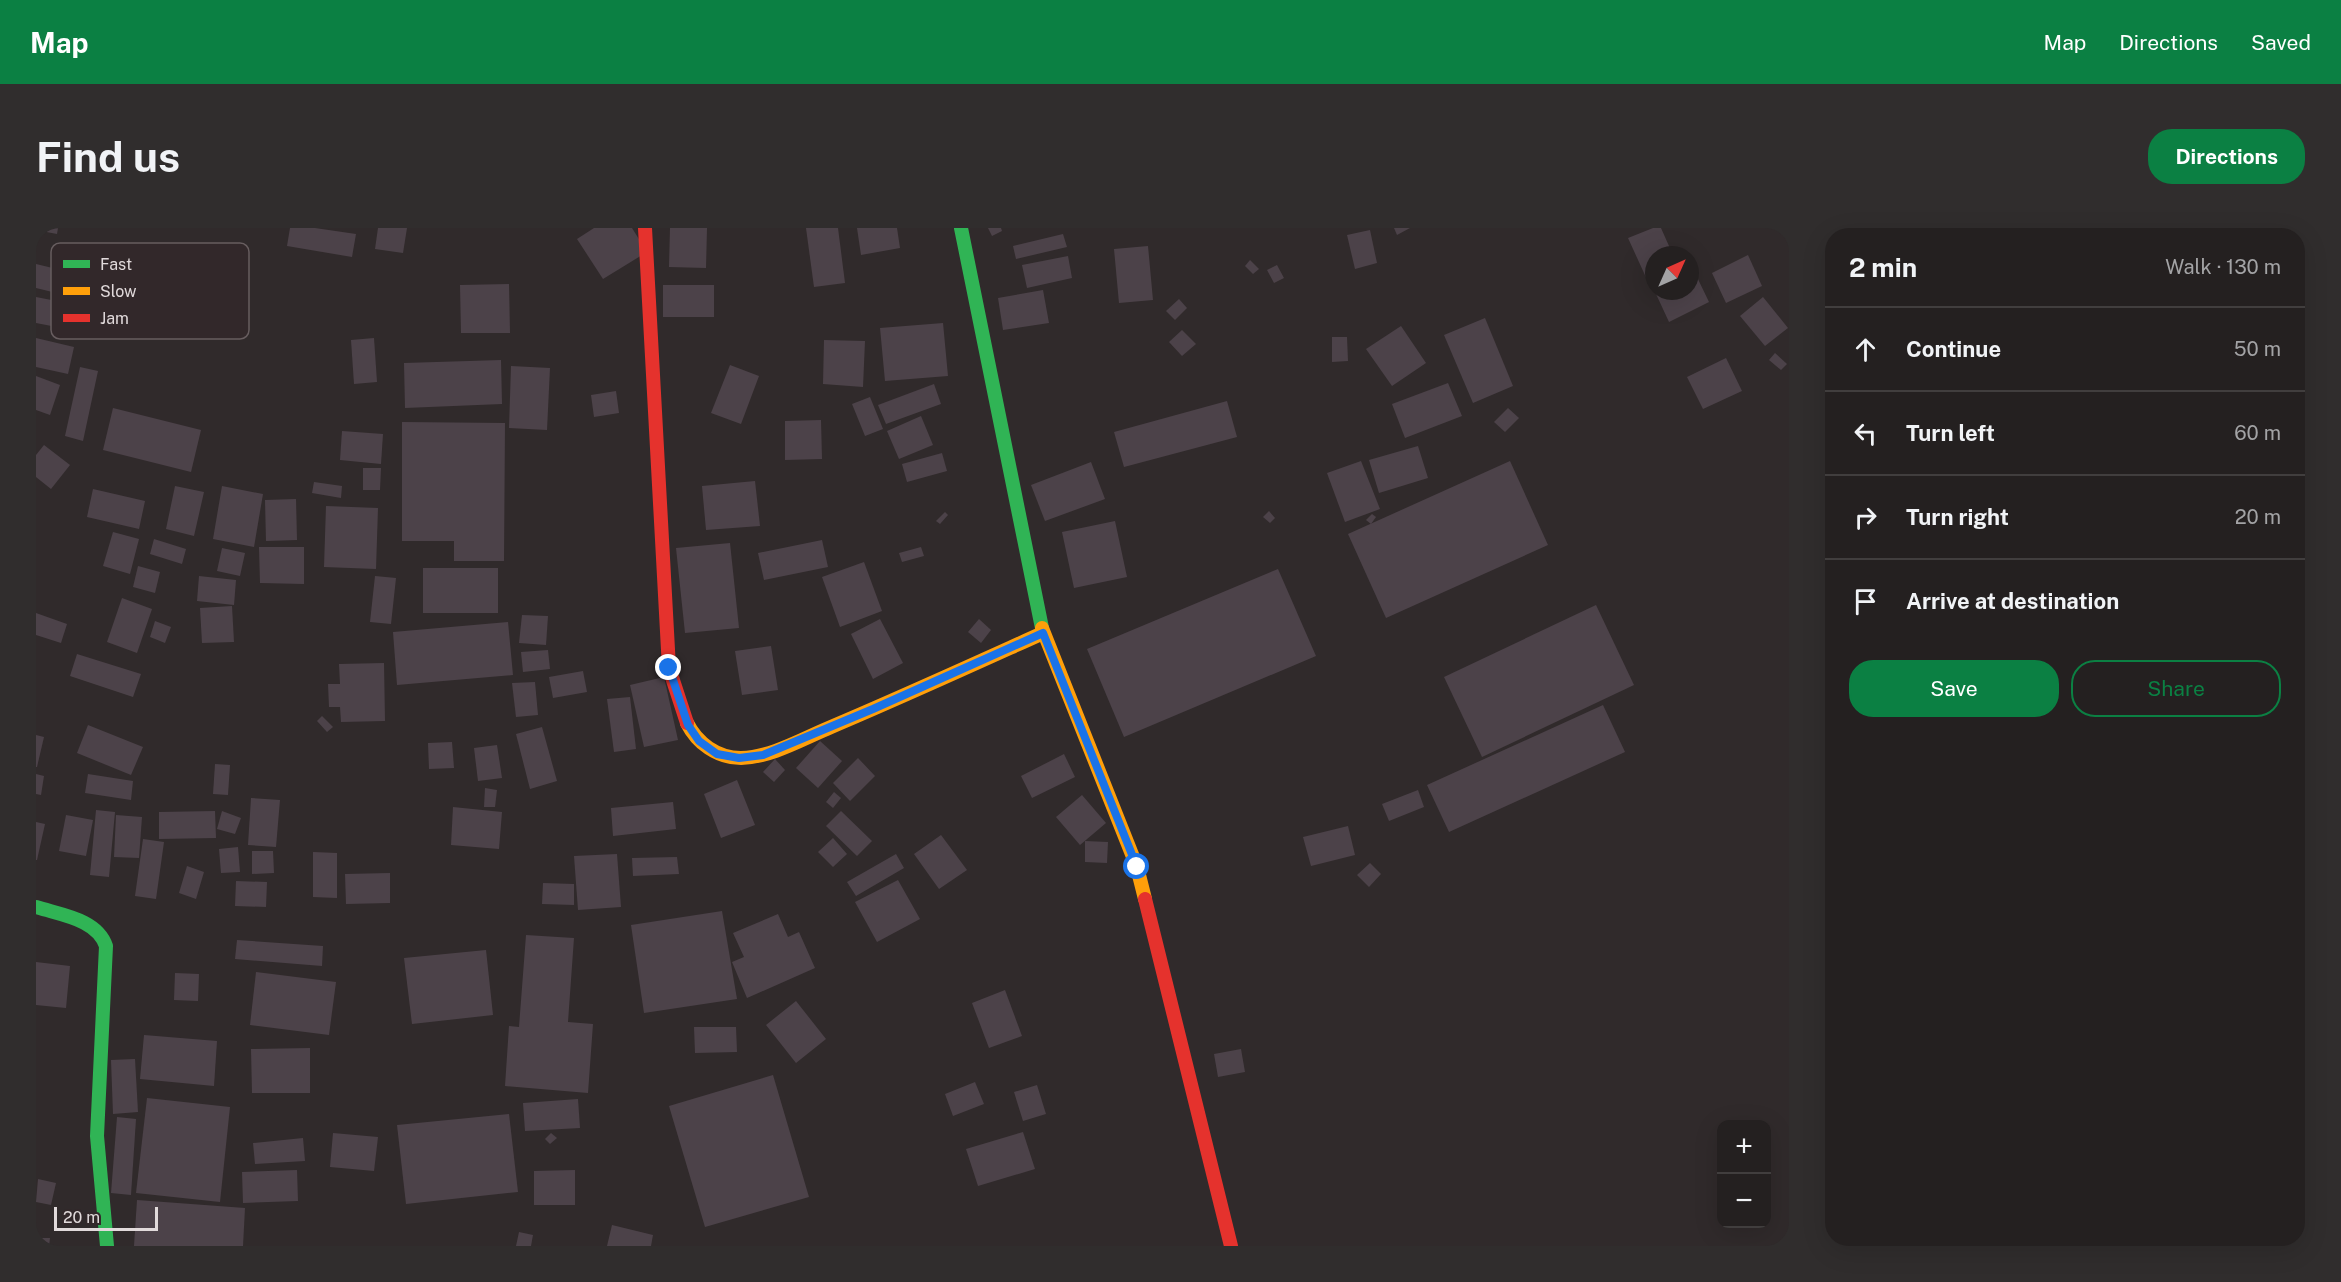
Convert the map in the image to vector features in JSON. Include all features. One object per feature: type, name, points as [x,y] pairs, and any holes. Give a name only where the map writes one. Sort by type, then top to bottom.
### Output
[{"type":"street","points":[[645,228],[655,446],[669,668],[688,725],[699,741],[717,754],[739,758],[763,755],[1043,633]]},
{"type":"street","points":[[961,228],[1043,633],[1137,867],[1231,1246]]},
{"type":"street","points":[[36,908],[87,922],[102,934],[106,946],[97,1136],[107,1246]]},
{"type":"building","points":[[36,228],[58,228],[57,234],[36,230]]},
{"type":"building","points":[[290,228],[315,228],[356,234],[352,257],[287,246]]},
{"type":"building","points":[[378,228],[407,228],[403,253],[375,249]]},
{"type":"building","points":[[594,228],[632,228],[647,252],[603,279],[577,239]]},
{"type":"building","points":[[670,228],[707,228],[706,268],[669,267]]},
{"type":"building","points":[[806,228],[838,228],[845,283],[814,287]]},
{"type":"building","points":[[857,228],[897,228],[900,248],[861,255]]},
{"type":"building","points":[[988,228],[1001,228],[1002,231],[992,236]]},
{"type":"building","points":[[1394,228],[1410,228],[1397,235]]},
{"type":"building","points":[[1653,228],[1661,228],[1669,246],[1645,246],[1645,275],[1628,238]]},
{"type":"building","points":[[1370,230],[1377,263],[1355,269],[1347,235]]},
{"type":"building","points":[[1063,234],[1067,247],[1016,259],[1013,246]]},
{"type":"building","points":[[1148,246],[1153,300],[1119,303],[1114,249]]},
{"type":"building","points":[[1748,255],[1762,286],[1726,303],[1712,273]]},
{"type":"building","points":[[1068,256],[1072,278],[1027,288],[1022,265]]},
{"type":"building","points":[[1250,260],[1259,269],[1253,274],[1245,266]]},
{"type":"building","points":[[36,264],[51,268],[51,292],[36,288]]},
{"type":"building","points":[[1277,265],[1284,278],[1274,283],[1267,270]]},
{"type":"building","points":[[1699,281],[1709,302],[1669,322],[1659,300],[1699,300]]},
{"type":"building","points":[[509,284],[510,333],[461,333],[460,285]]},
{"type":"building","points":[[663,285],[714,285],[714,317],[663,317]]},
{"type":"building","points":[[1043,290],[1049,323],[1003,330],[998,298]]},
{"type":"building","points":[[36,297],[51,300],[51,326],[36,323]]},
{"type":"building","points":[[1763,297],[1788,328],[1765,346],[1740,316]]},
{"type":"building","points":[[1179,299],[1187,308],[1175,320],[1166,311]]},
{"type":"building","points":[[1485,318],[1513,386],[1473,403],[1444,335]]},
{"type":"building","points":[[943,323],[948,376],[885,381],[880,328]]},
{"type":"building","points":[[1401,326],[1426,363],[1392,386],[1366,349]]},
{"type":"building","points":[[1182,330],[1196,344],[1182,356],[1169,342]]},
{"type":"building","points":[[1332,337],[1347,337],[1348,361],[1332,362]]},
{"type":"building","points":[[36,338],[74,347],[68,374],[36,367]]},
{"type":"building","points":[[374,338],[377,382],[354,384],[351,340]]},
{"type":"building","points":[[824,340],[865,341],[863,387],[823,384]]},
{"type":"building","points":[[1775,353],[1787,364],[1781,370],[1769,360]]},
{"type":"building","points":[[1726,358],[1742,391],[1703,409],[1687,377]]},
{"type":"building","points":[[501,360],[502,404],[405,408],[404,363]]},
{"type":"building","points":[[730,365],[759,376],[741,424],[711,413]]},
{"type":"building","points":[[511,366],[550,368],[547,430],[509,428]]},
{"type":"building","points":[[80,367],[98,371],[83,441],[65,436]]},
{"type":"building","points":[[36,376],[60,385],[50,415],[36,410]]},
{"type":"building","points":[[1448,383],[1462,416],[1405,438],[1392,404]]},
{"type":"building","points":[[934,384],[941,404],[886,424],[878,405]]},
{"type":"building","points":[[616,391],[619,413],[594,417],[591,395]]},
{"type":"building","points":[[870,397],[883,429],[865,436],[852,404]]},
{"type":"building","points":[[1227,401],[1237,437],[1124,467],[1114,432]]},
{"type":"building","points":[[113,408],[201,430],[191,472],[103,450]]},
{"type":"building","points":[[1508,408],[1519,418],[1505,432],[1494,422]]},
{"type":"building","points":[[921,416],[933,445],[899,459],[887,431]]},
{"type":"building","points":[[821,420],[822,459],[785,460],[785,421]]},
{"type":"building","points":[[402,422],[505,423],[504,561],[454,561],[454,541],[402,541]]},
{"type":"building","points":[[342,431],[383,434],[381,464],[340,460]]},
{"type":"building","points":[[44,445],[70,465],[51,489],[36,477],[36,455]]},
{"type":"building","points":[[1418,446],[1428,478],[1379,493],[1369,460]]},
{"type":"building","points":[[942,453],[947,471],[907,482],[902,464]]},
{"type":"building","points":[[1361,461],[1380,509],[1345,522],[1327,473]]},
{"type":"building","points":[[1510,461],[1548,545],[1386,618],[1348,534]]},
{"type":"building","points":[[1091,462],[1105,499],[1045,521],[1031,485]]},
{"type":"building","points":[[363,468],[381,468],[380,490],[363,490]]},
{"type":"building","points":[[755,481],[760,526],[706,530],[702,486]]},
{"type":"building","points":[[314,482],[342,486],[341,498],[312,493]]},
{"type":"building","points":[[175,486],[204,492],[194,536],[166,529]]},
{"type":"building","points":[[222,486],[263,494],[254,547],[213,539]]},
{"type":"building","points":[[93,489],[145,501],[139,529],[87,517]]},
{"type":"building","points":[[296,499],[297,540],[266,541],[265,500]]},
{"type":"building","points":[[326,506],[378,508],[376,569],[324,567]]},
{"type":"building","points":[[1269,511],[1275,518],[1270,523],[1263,517]]},
{"type":"building","points":[[945,512],[948,515],[940,524],[936,521]]},
{"type":"building","points":[[1372,514],[1376,517],[1371,524],[1366,520]]},
{"type":"building","points":[[1115,521],[1127,577],[1074,588],[1062,532]]},
{"type":"building","points":[[113,532],[139,539],[130,574],[103,566]]},
{"type":"building","points":[[154,539],[186,549],[182,564],[150,554]]},
{"type":"building","points":[[822,540],[828,567],[764,580],[758,553]]},
{"type":"building","points":[[730,543],[739,628],[685,633],[676,548]]},
{"type":"building","points":[[259,547],[304,547],[304,584],[260,583]]},
{"type":"building","points":[[921,547],[924,556],[902,562],[899,553]]},
{"type":"building","points":[[222,548],[245,553],[240,576],[217,571]]},
{"type":"building","points":[[864,562],[882,611],[840,627],[822,577]]},
{"type":"building","points":[[138,566],[160,572],[155,593],[133,587]]},
{"type":"building","points":[[423,568],[498,568],[498,613],[423,613]]},
{"type":"building","points":[[1278,569],[1316,656],[1124,737],[1087,649]]},
{"type":"building","points":[[199,576],[236,580],[234,605],[197,601]]},
{"type":"building","points":[[375,576],[396,578],[391,624],[370,622]]},
{"type":"building","points":[[122,598],[152,609],[137,653],[107,642]]},
{"type":"building","points":[[1596,605],[1634,685],[1482,757],[1444,677]]},
{"type":"building","points":[[232,606],[234,642],[202,643],[200,608]]},
{"type":"building","points":[[36,613],[67,624],[61,643],[36,635]]},
{"type":"building","points":[[522,615],[548,616],[546,645],[519,643]]},
{"type":"building","points":[[880,619],[903,663],[873,679],[851,634]]},
{"type":"building","points":[[979,619],[991,630],[981,643],[968,632]]},
{"type":"building","points":[[155,621],[171,627],[165,643],[150,637]]},
{"type":"building","points":[[508,622],[513,675],[397,685],[393,632]]},
{"type":"building","points":[[771,646],[778,690],[742,695],[735,651]]},
{"type":"building","points":[[548,650],[550,669],[523,672],[521,652]]},
{"type":"building","points":[[77,654],[141,674],[133,697],[70,676]]},
{"type":"building","points":[[384,663],[385,721],[341,722],[340,707],[329,707],[328,684],[340,684],[339,664]]},
{"type":"building","points":[[583,671],[587,692],[553,698],[549,677]]},
{"type":"building","points":[[664,677],[678,740],[644,747],[630,685]]},
{"type":"building","points":[[535,682],[538,715],[516,717],[512,683]]},
{"type":"building","points":[[630,697],[636,749],[614,752],[607,699]]},
{"type":"building","points":[[1603,705],[1625,752],[1449,832],[1427,785]]},
{"type":"building","points":[[322,716],[333,727],[327,732],[317,721]]},
{"type":"building","points":[[88,725],[143,747],[131,775],[77,753]]},
{"type":"building","points":[[542,727],[557,781],[530,789],[516,734]]},
{"type":"building","points":[[36,735],[44,737],[37,767],[36,767]]},
{"type":"building","points":[[820,741],[842,761],[818,788],[796,768]]},
{"type":"building","points":[[452,742],[454,768],[429,769],[428,743]]},
{"type":"building","points":[[497,745],[502,778],[478,781],[474,748]]},
{"type":"building","points":[[1064,754],[1075,777],[1032,798],[1021,776]]},
{"type":"building","points":[[858,758],[875,776],[850,801],[833,783]]},
{"type":"building","points":[[775,759],[785,770],[774,782],[763,772]]},
{"type":"building","points":[[215,764],[230,765],[228,795],[213,794]]},
{"type":"building","points":[[36,774],[44,776],[41,795],[36,794]]},
{"type":"building","points":[[88,774],[133,781],[131,800],[85,793]]},
{"type":"building","points":[[737,780],[755,825],[721,838],[704,794]]},
{"type":"building","points":[[485,788],[497,790],[495,807],[484,807]]},
{"type":"building","points":[[1418,790],[1424,807],[1389,821],[1382,804]]},
{"type":"building","points":[[834,792],[841,798],[833,808],[826,802]]},
{"type":"building","points":[[1082,795],[1106,823],[1080,845],[1056,817]]},
{"type":"building","points":[[251,798],[280,800],[276,847],[248,845]]},
{"type":"building","points":[[673,802],[676,829],[613,836],[611,808]]},
{"type":"building","points":[[453,807],[502,812],[499,849],[451,845]]},
{"type":"building","points":[[96,810],[115,812],[109,877],[90,875]]},
{"type":"building","points":[[215,811],[216,838],[159,839],[159,812]]},
{"type":"building","points":[[222,811],[241,818],[235,834],[217,829]]},
{"type":"building","points":[[841,811],[872,841],[857,856],[826,826]]},
{"type":"building","points":[[66,815],[93,820],[86,856],[59,851]]},
{"type":"building","points":[[116,815],[142,817],[139,858],[114,857]]},
{"type":"building","points":[[36,822],[45,824],[37,860],[36,860]]},
{"type":"building","points":[[1348,826],[1355,855],[1311,866],[1303,837]]},
{"type":"building","points":[[941,835],[967,870],[939,889],[914,854]]},
{"type":"building","points":[[833,838],[847,854],[833,867],[818,852]]},
{"type":"building","points":[[143,839],[164,842],[156,899],[135,896]]},
{"type":"building","points":[[1085,841],[1108,842],[1107,863],[1085,862]]},
{"type":"building","points":[[238,847],[240,872],[221,873],[219,849]]},
{"type":"building","points":[[252,851],[273,851],[274,873],[252,874]]},
{"type":"building","points":[[313,852],[337,853],[337,898],[313,897]]},
{"type":"building","points":[[617,854],[621,907],[578,910],[574,856]]},
{"type":"building","points":[[896,854],[904,868],[856,896],[847,882]]},
{"type":"building","points":[[677,857],[679,874],[633,876],[632,858]]},
{"type":"building","points":[[1370,863],[1381,874],[1369,887],[1357,875]]},
{"type":"building","points":[[187,866],[204,872],[196,899],[179,893]]},
{"type":"building","points":[[390,873],[390,903],[346,904],[345,874]]},
{"type":"building","points":[[898,880],[920,919],[877,942],[855,902]]},
{"type":"building","points":[[236,881],[267,882],[266,907],[235,906]]},
{"type":"building","points":[[543,883],[574,884],[574,905],[542,904]]},
{"type":"building","points":[[722,911],[737,999],[644,1013],[631,925]]},
{"type":"building","points":[[778,914],[788,937],[799,932],[815,968],[747,998],[732,962],[744,957],[733,933]]},
{"type":"building","points":[[526,935],[574,938],[568,1022],[593,1024],[588,1093],[505,1086],[509,1026],[519,1027]]},
{"type":"building","points":[[237,940],[323,946],[322,966],[235,959]]},
{"type":"building","points":[[486,950],[493,1015],[412,1024],[404,958]]},
{"type":"building","points":[[36,962],[70,966],[66,1008],[36,1005]]},
{"type":"building","points":[[256,972],[336,982],[329,1035],[250,1025]]},
{"type":"building","points":[[175,973],[199,974],[198,1001],[174,1000]]},
{"type":"building","points":[[1005,990],[1022,1036],[989,1048],[972,1003]]},
{"type":"building","points":[[796,1001],[826,1039],[796,1063],[766,1025]]},
{"type":"building","points":[[694,1027],[736,1027],[737,1052],[695,1053]]},
{"type":"building","points":[[144,1035],[217,1041],[214,1086],[140,1079]]},
{"type":"building","points":[[310,1048],[310,1093],[252,1093],[251,1049]]},
{"type":"building","points":[[1241,1049],[1245,1072],[1218,1077],[1214,1054]]},
{"type":"building","points":[[135,1059],[138,1112],[113,1114],[111,1060]]},
{"type":"building","points":[[773,1075],[809,1197],[705,1227],[669,1106]]},
{"type":"building","points":[[975,1082],[984,1104],[953,1116],[945,1094]]},
{"type":"building","points":[[1037,1085],[1046,1114],[1023,1121],[1014,1092]]},
{"type":"building","points":[[147,1098],[230,1107],[220,1202],[136,1193]]},
{"type":"building","points":[[578,1099],[580,1128],[525,1131],[523,1103]]},
{"type":"building","points":[[509,1114],[518,1192],[406,1204],[397,1125]]},
{"type":"building","points":[[117,1117],[136,1119],[131,1195],[111,1193]]},
{"type":"building","points":[[1023,1132],[1035,1169],[978,1186],[966,1149]]},
{"type":"building","points":[[333,1133],[378,1137],[374,1171],[330,1167]]},
{"type":"building","points":[[551,1133],[557,1138],[550,1144],[545,1139]]},
{"type":"building","points":[[303,1138],[305,1161],[255,1164],[253,1143]]},
{"type":"building","points":[[297,1170],[298,1201],[243,1203],[242,1172]]},
{"type":"building","points":[[575,1170],[575,1205],[534,1205],[534,1171]]},
{"type":"building","points":[[38,1179],[56,1183],[51,1205],[36,1202]]},
{"type":"building","points":[[137,1200],[245,1208],[243,1246],[134,1246]]},
{"type":"building","points":[[612,1225],[653,1235],[651,1246],[607,1246]]},
{"type":"building","points":[[519,1232],[533,1235],[531,1246],[516,1246]]},
{"type":"building","points":[[36,1238],[50,1238],[49,1246],[36,1246]]},
{"type":"traffic: fast","points":[[961,228],[1042,628]]},
{"type":"traffic: fast","points":[[36,907],[77,919],[86,924],[95,930],[106,946],[97,1136],[107,1246]]},
{"type":"traffic: slow","points":[[1042,628],[1137,867],[1145,899]]},
{"type":"traffic: slow","points":[[687,723],[696,737],[716,752],[732,757],[753,757],[798,742],[1043,633]]},
{"type":"traffic: jam","points":[[645,228],[669,668],[687,723]]},
{"type":"traffic: jam","points":[[1145,899],[1231,1246]]},
{"type":"route","points":[[669,668],[688,725],[699,741],[717,754],[739,758],[763,755],[1043,633],[1137,867]]}]
